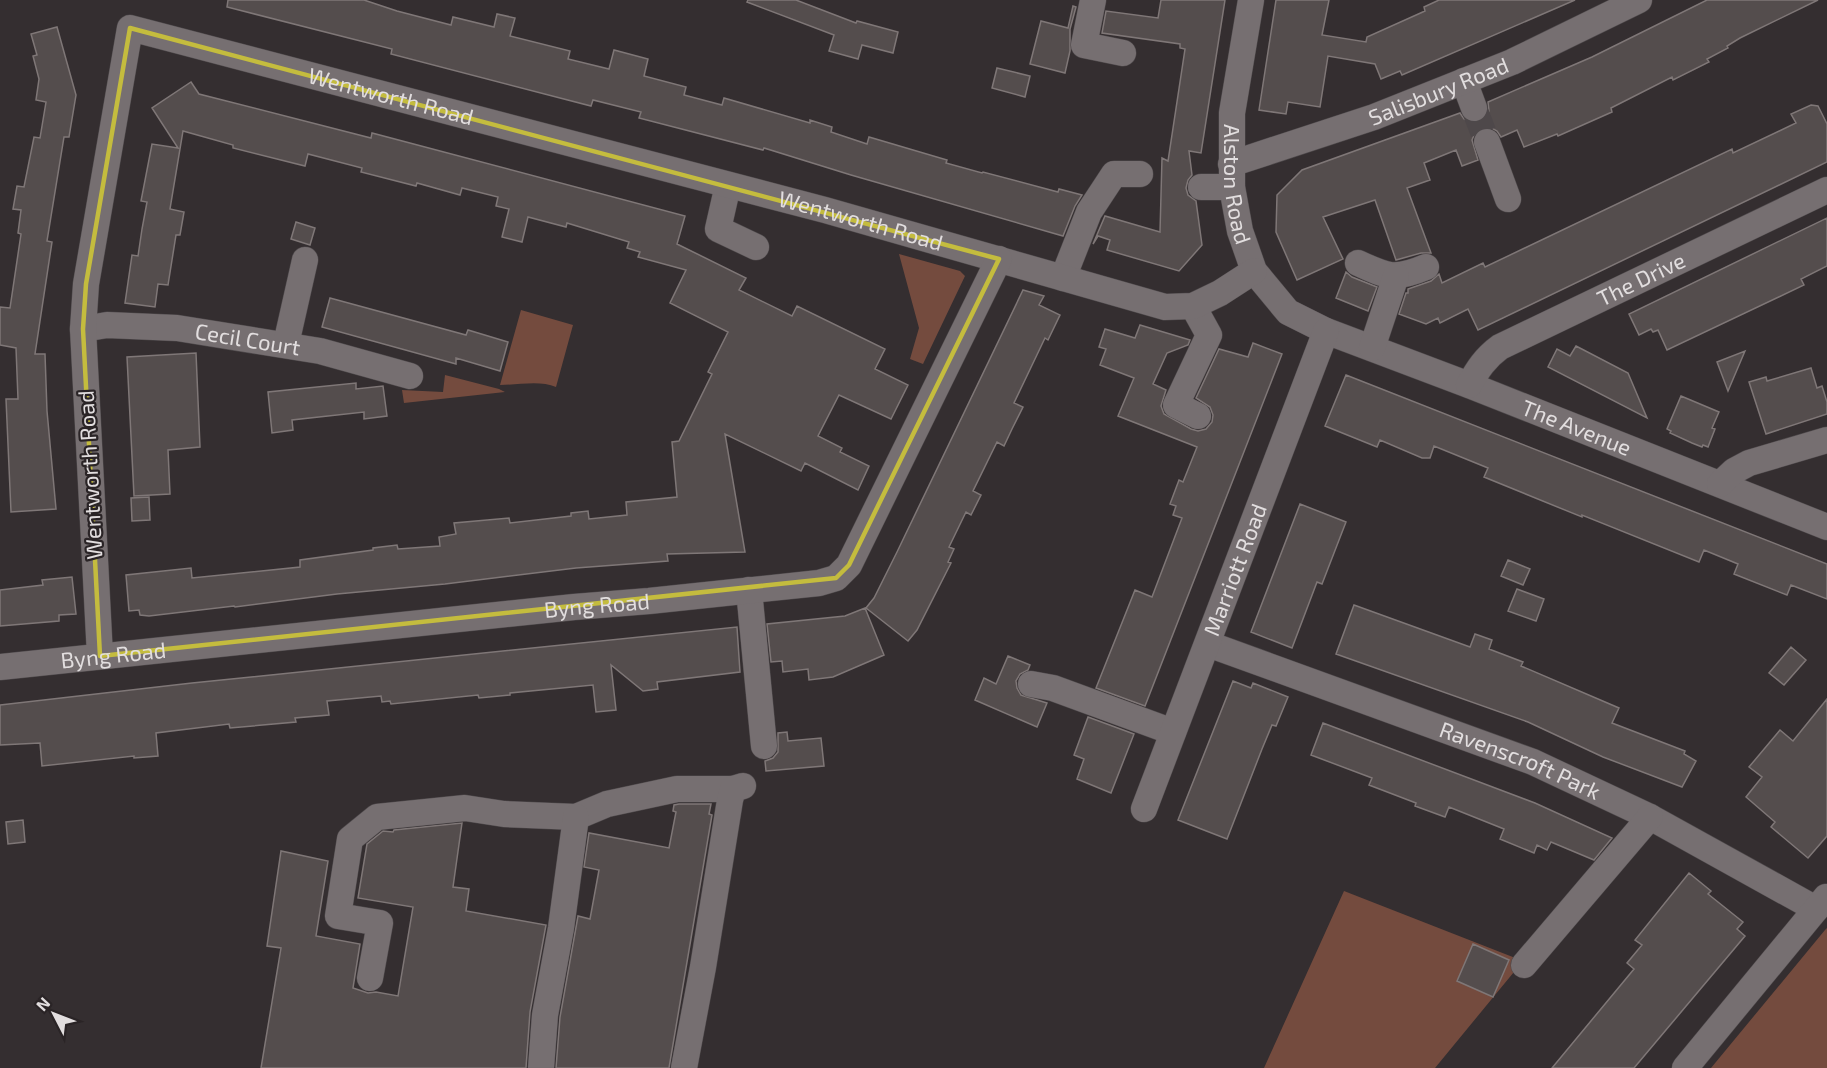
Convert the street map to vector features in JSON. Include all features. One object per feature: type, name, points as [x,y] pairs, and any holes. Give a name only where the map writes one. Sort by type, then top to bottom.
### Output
[{"type":"street","points":[[1093,0],[1084,45],[1123,53]]},
{"type":"street","name":"Alston Road","points":[[1251,0],[1232,113],[1232,175],[1240,231],[1254,271],[1288,312],[1326,331]]},
{"type":"street","name":"Salisbury Road","points":[[1201,187],[1512,62],[1639,0]]},
{"type":"street","name":"Wentworth Road","points":[[100,657],[83,329],[86,284],[129,28],[728,185],[1166,307],[1193,306],[1220,293],[1254,271]]},
{"type":"street","points":[[1464,81],[1474,108]]},
{"type":"street","points":[[1487,142],[1509,199]]},
{"type":"street","points":[[1063,278],[1089,212],[1114,174],[1140,174]]},
{"type":"street","points":[[728,185],[718,229],[756,247]]},
{"type":"street","name":"The Drive","points":[[1469,385],[1478,367],[1487,356],[1500,347],[1827,190]]},
{"type":"street","name":"Byng Road","points":[[0,667],[550,609],[649,601],[819,582],[836,578],[849,565],[999,259]]},
{"type":"street","points":[[286,344],[305,260]]},
{"type":"street","points":[[1358,263],[1384,275],[1396,276],[1406,276],[1426,267]]},
{"type":"street","points":[[1372,348],[1396,276]]},
{"type":"street","points":[[1193,306],[1209,335],[1176,405],[1198,416]]},
{"type":"street","name":"Cecil Court","points":[[83,329],[107,325],[177,328],[320,351],[410,376]]},
{"type":"street","name":"The Avenue","points":[[1326,331],[1469,385],[1827,527]]},
{"type":"street","name":"Marriott Road","points":[[1144,808],[1326,331]]},
{"type":"street","points":[[1720,484],[1734,471],[1749,464],[1827,440]]},
{"type":"street","points":[[749,590],[764,746]]},
{"type":"street","name":"Ravenscroft Park","points":[[1208,644],[1533,762],[1822,902]]},
{"type":"street","points":[[1031,684],[1053,688],[1173,732]]},
{"type":"street","points":[[370,978],[380,923],[338,916],[350,839],[377,817],[465,808],[504,814],[576,817],[607,804],[677,789],[738,787],[684,1068]]},
{"type":"street","points":[[541,1068],[545,1016],[561,928],[576,817]]},
{"type":"street","points":[[1524,965],[1650,817]]},
{"type":"street","points":[[1685,1068],[1822,902]]},
{"type":"highlighted area","points":[[130,28],[999,259],[849,565],[836,578],[100,656],[83,329],[86,284]]},
{"type":"shaded area","points":[[899,254],[960,271],[965,276],[923,364],[910,359],[919,328]]},
{"type":"shaded area","points":[[521,310],[573,325],[556,387],[536,383],[500,385]]},
{"type":"shaded area","points":[[445,375],[505,392],[404,403],[402,390],[443,392]]},
{"type":"shaded area","points":[[1344,891],[1523,961],[1435,1068],[1264,1068]]},
{"type":"shaded area","points":[[1827,928],[1827,1068],[1711,1068],[1825,930]]},
{"type":"building","points":[[228,0],[364,0],[451,25],[453,17],[494,27],[497,14],[515,18],[510,36],[570,51],[568,59],[609,69],[614,50],[648,59],[644,76],[686,87],[684,95],[722,105],[724,98],[810,123],[810,120],[832,127],[831,132],[867,144],[869,137],[982,173],[1058,192],[1059,189],[1082,195],[1063,236],[764,148],[763,150],[639,118],[641,112],[593,100],[591,106],[391,54],[392,49],[227,7]]},
{"type":"building","points":[[748,0],[796,0],[856,23],[857,21],[898,32],[893,53],[862,45],[858,59],[829,51],[834,35],[747,2]]},
{"type":"building","points":[[1161,0],[1225,0],[1201,153],[1189,151],[1192,175],[1186,188],[1188,195],[1196,201],[1202,245],[1179,271],[1107,250],[1110,240],[1098,236],[1093,244],[1105,216],[1160,232],[1162,158],[1168,161],[1185,49],[1180,48],[1180,44],[1102,33],[1106,11],[1158,18]]},
{"type":"building","points":[[1276,0],[1329,0],[1322,35],[1366,42],[1367,37],[1425,11],[1424,7],[1439,0],[1575,0],[1402,75],[1400,71],[1381,79],[1375,64],[1328,56],[1320,107],[1288,102],[1286,114],[1259,110]]},
{"type":"building","points":[[1707,0],[1818,0],[1740,38],[1727,46],[1728,48],[1707,59],[1709,62],[1673,80],[1672,77],[1611,108],[1612,112],[1558,136],[1557,134],[1524,147],[1517,130],[1501,137],[1490,127],[1481,128],[1472,140],[1478,160],[1462,166],[1456,150],[1424,163],[1430,180],[1407,188],[1431,253],[1421,253],[1396,260],[1375,200],[1323,217],[1343,259],[1297,280],[1276,232],[1277,195],[1302,170],[1460,113],[1471,123],[1480,122],[1489,111],[1488,102],[1592,57]]},
{"type":"building","points":[[1073,6],[1076,7],[1070,29],[1070,51],[1065,73],[1030,64],[1041,21],[1068,28]]},
{"type":"building","points":[[57,27],[76,95],[69,137],[64,137],[47,241],[52,242],[35,354],[45,354],[47,411],[56,509],[11,512],[6,399],[18,399],[16,348],[0,345],[0,307],[10,308],[21,234],[18,233],[21,210],[13,209],[17,186],[24,187],[34,137],[40,138],[46,102],[36,100],[39,79],[33,56],[37,55],[31,34]]},
{"type":"building","points":[[997,68],[1030,76],[1025,97],[992,88]]},
{"type":"building","points":[[191,82],[199,94],[371,138],[372,133],[685,216],[677,244],[746,278],[739,290],[792,316],[797,306],[885,349],[875,369],[908,385],[891,419],[839,395],[818,436],[842,448],[840,452],[869,466],[858,490],[805,463],[801,471],[725,434],[745,552],[667,554],[668,561],[576,568],[149,616],[140,615],[139,610],[129,611],[126,575],[191,568],[192,578],[300,567],[300,560],[373,550],[373,548],[397,545],[398,549],[440,546],[439,537],[456,534],[454,523],[509,518],[510,523],[571,516],[571,513],[588,511],[589,519],[627,515],[626,502],[677,497],[672,442],[679,441],[712,374],[708,372],[728,332],[670,303],[686,270],[638,257],[640,252],[627,248],[629,242],[567,223],[566,227],[528,217],[522,242],[502,237],[509,209],[496,206],[498,197],[462,188],[460,195],[417,183],[416,186],[361,172],[362,168],[308,154],[305,166],[233,148],[233,145],[183,131],[170,209],[184,212],[180,235],[176,235],[168,285],[158,284],[155,307],[125,303],[132,255],[138,256],[147,202],[141,201],[152,144],[178,148],[152,108]]},
{"type":"building","points":[[1811,105],[1818,106],[1827,124],[1827,162],[1478,330],[1468,309],[1440,323],[1438,318],[1426,324],[1399,314],[1408,289],[1431,281],[1439,274],[1442,283],[1483,263],[1485,267],[1732,149],[1733,153],[1796,123],[1791,114]]},
{"type":"building","points":[[1827,218],[1827,266],[1801,279],[1804,285],[1667,350],[1658,330],[1653,332],[1651,329],[1639,335],[1629,314]]},
{"type":"building","points":[[296,222],[315,228],[310,245],[291,239]]},
{"type":"building","points":[[1346,272],[1352,277],[1377,287],[1368,311],[1336,298]]},
{"type":"building","points":[[1023,290],[1044,296],[1039,305],[1060,315],[1048,340],[1045,338],[1014,403],[1023,407],[1004,446],[997,442],[973,491],[981,495],[971,515],[966,512],[949,547],[954,549],[948,562],[951,563],[917,630],[908,641],[866,608],[874,598],[897,552]]},
{"type":"building","points":[[330,298],[466,335],[468,330],[508,342],[500,371],[456,358],[456,364],[322,327]]},
{"type":"building","points":[[1140,325],[1190,340],[1188,345],[1167,353],[1153,384],[1166,390],[1161,406],[1164,414],[1198,431],[1206,429],[1212,422],[1213,415],[1210,407],[1196,398],[1219,349],[1248,357],[1253,343],[1282,354],[1145,706],[1096,688],[1135,590],[1152,597],[1182,518],[1173,515],[1176,506],[1170,504],[1179,480],[1183,482],[1197,447],[1118,416],[1134,378],[1100,365],[1106,349],[1099,347],[1105,329],[1135,338]]},
{"type":"building","points":[[1576,346],[1628,373],[1647,418],[1548,367],[1557,349],[1570,356]]},
{"type":"building","points":[[1745,351],[1728,391],[1717,362]]},
{"type":"building","points":[[196,353],[200,447],[168,450],[170,494],[134,496],[127,357]]},
{"type":"building","points":[[1811,368],[1817,388],[1822,386],[1827,402],[1827,414],[1766,434],[1749,382],[1766,377],[1767,381]]},
{"type":"building","points":[[1346,375],[1827,564],[1827,599],[1791,585],[1787,595],[1734,574],[1738,564],[1704,550],[1699,562],[1582,515],[1582,517],[1484,477],[1488,468],[1434,446],[1430,458],[1422,458],[1380,440],[1377,447],[1325,426]]},
{"type":"building","points":[[356,383],[356,389],[383,386],[387,416],[364,419],[364,412],[292,420],[293,430],[272,433],[268,392]]},
{"type":"building","points":[[1681,396],[1719,412],[1712,428],[1715,429],[1708,447],[1692,443],[1670,433],[1671,431],[1667,429]]},
{"type":"building","points":[[149,497],[150,520],[132,521],[131,498]]},
{"type":"building","points":[[1300,504],[1346,522],[1322,584],[1317,582],[1292,648],[1251,632]]},
{"type":"building","points":[[1508,560],[1530,569],[1523,585],[1501,576]]},
{"type":"building","points":[[72,577],[76,614],[59,615],[59,621],[0,626],[0,590],[43,585],[42,580]]},
{"type":"building","points":[[1517,589],[1544,599],[1536,621],[1508,611]]},
{"type":"building","points":[[1354,605],[1470,647],[1475,634],[1492,640],[1489,649],[1523,662],[1521,666],[1619,708],[1612,723],[1685,751],[1684,754],[1696,761],[1682,787],[1603,757],[1528,722],[1336,654]]},
{"type":"building","points":[[865,608],[884,655],[833,677],[809,680],[808,669],[783,672],[782,661],[771,662],[767,624],[845,616]]},
{"type":"building","points":[[737,627],[740,672],[657,682],[658,689],[643,691],[611,665],[616,710],[596,712],[593,685],[479,698],[478,695],[391,704],[390,701],[382,702],[381,696],[327,701],[329,715],[295,718],[296,722],[230,728],[229,724],[156,733],[158,756],[134,758],[134,756],[42,766],[40,743],[0,745],[0,705]]},
{"type":"building","points":[[1791,647],[1806,660],[1784,685],[1769,673]]},
{"type":"building","points":[[1008,656],[1030,665],[1016,681],[1021,695],[1047,703],[1037,727],[975,700],[984,678],[996,684]]},
{"type":"building","points":[[1233,681],[1251,688],[1253,683],[1288,697],[1276,726],[1272,725],[1227,839],[1178,820]]},
{"type":"building","points":[[1827,699],[1827,836],[1808,858],[1771,827],[1775,822],[1746,797],[1762,777],[1749,767],[1780,730],[1793,741]]},
{"type":"building","points":[[1088,717],[1134,734],[1111,793],[1077,779],[1084,759],[1074,755]]},
{"type":"building","points":[[1323,723],[1535,803],[1612,838],[1594,860],[1551,842],[1547,850],[1537,845],[1534,853],[1500,839],[1504,829],[1449,807],[1445,817],[1415,806],[1416,803],[1369,785],[1372,778],[1311,755]]},
{"type":"building","points":[[787,732],[788,741],[821,738],[824,766],[766,771],[765,761],[773,758],[778,752],[778,733]]},
{"type":"building","points":[[711,804],[709,814],[712,815],[669,1068],[556,1068],[560,1017],[578,916],[590,919],[599,870],[584,867],[589,833],[669,848],[676,812],[673,811],[674,805]]},
{"type":"building","points":[[23,820],[25,842],[8,844],[6,822]]},
{"type":"building","points":[[462,823],[453,887],[469,889],[466,911],[546,925],[530,1012],[526,1068],[261,1068],[281,948],[267,946],[281,851],[328,861],[316,936],[360,944],[353,988],[368,993],[398,996],[413,907],[358,898],[367,844],[383,831],[393,832],[394,830]]},
{"type":"building","points":[[1689,873],[1711,891],[1708,894],[1743,922],[1737,929],[1745,936],[1634,1068],[1552,1068],[1634,969],[1627,963],[1642,945],[1635,940]]},
{"type":"building","points":[[1473,944],[1509,960],[1493,997],[1457,981]]},
{"type":"tunnel","points":[[1474,108],[1487,142]]}]
